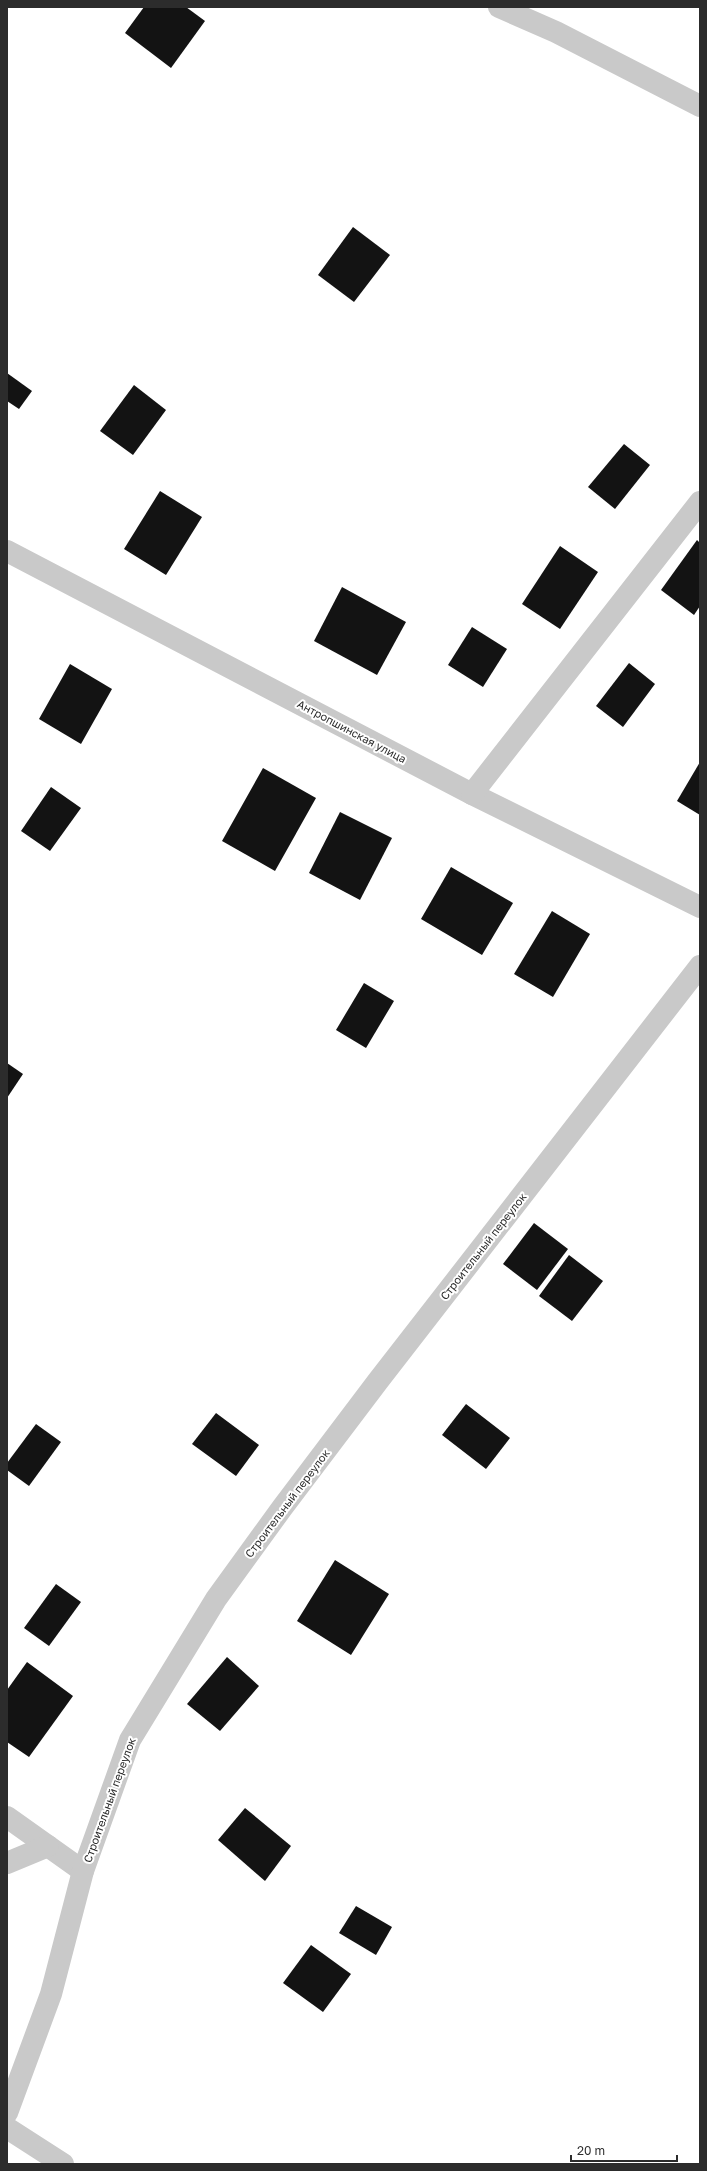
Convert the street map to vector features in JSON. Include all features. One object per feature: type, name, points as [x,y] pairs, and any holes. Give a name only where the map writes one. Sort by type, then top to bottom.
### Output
[{"type":"street","points":[[499,7],[556,32],[700,106]]},
{"type":"street","points":[[472,794],[700,502]]},
{"type":"street","name":"Антропшинская улица","points":[[7,551],[472,794],[700,907]]},
{"type":"street","name":"Строительный переулок","points":[[7,2113],[51,1994],[83,1871],[130,1740],[216,1599],[378,1381],[700,966]]},
{"type":"street","points":[[7,1817],[83,1871]]},
{"type":"street","points":[[7,1863],[48,1846]]},
{"type":"street","points":[[7,2128],[63,2164]]},
{"type":"building","points":[[144,7],[186,7],[205,21],[171,68],[125,33]]},
{"type":"building","points":[[353,227],[390,255],[354,302],[318,275]]},
{"type":"building","points":[[7,373],[32,391],[19,409],[7,401]]},
{"type":"building","points":[[134,385],[166,410],[133,455],[100,431]]},
{"type":"building","points":[[624,444],[650,465],[615,509],[588,487]]},
{"type":"building","points":[[160,491],[202,517],[166,575],[124,549]]},
{"type":"building","points":[[697,540],[700,543],[700,606],[694,615],[661,590]]},
{"type":"building","points":[[560,546],[598,572],[560,629],[522,604]]},
{"type":"building","points":[[342,587],[406,622],[377,675],[314,641]]},
{"type":"building","points":[[472,627],[507,649],[483,687],[448,665]]},
{"type":"building","points":[[629,663],[655,684],[623,727],[596,706]]},
{"type":"building","points":[[70,664],[112,689],[81,744],[39,719]]},
{"type":"building","points":[[700,762],[700,815],[677,801]]},
{"type":"building","points":[[263,768],[316,798],[275,871],[222,841]]},
{"type":"building","points":[[51,787],[81,808],[50,851],[21,831]]},
{"type":"building","points":[[340,812],[392,838],[360,900],[309,873]]},
{"type":"building","points":[[451,867],[513,903],[482,955],[421,919]]},
{"type":"building","points":[[552,911],[590,934],[553,997],[514,974]]},
{"type":"building","points":[[364,983],[394,1001],[366,1048],[336,1030]]},
{"type":"building","points":[[7,1063],[23,1074],[7,1098]]},
{"type":"building","points":[[534,1223],[568,1249],[537,1290],[503,1264]]},
{"type":"building","points":[[569,1255],[603,1281],[572,1321],[539,1296]]},
{"type":"building","points":[[466,1404],[510,1438],[486,1469],[442,1435]]},
{"type":"building","points":[[216,1413],[259,1445],[236,1476],[192,1444]]},
{"type":"building","points":[[36,1424],[61,1442],[29,1486],[7,1470],[7,1463]]},
{"type":"building","points":[[335,1560],[389,1594],[351,1655],[297,1621]]},
{"type":"building","points":[[56,1584],[81,1602],[49,1646],[24,1628]]},
{"type":"building","points":[[227,1657],[259,1686],[220,1731],[187,1704]]},
{"type":"building","points":[[27,1662],[73,1696],[29,1757],[7,1742],[7,1690]]},
{"type":"building","points":[[245,1808],[291,1846],[265,1881],[218,1840]]},
{"type":"building","points":[[356,1906],[392,1927],[376,1955],[339,1933]]},
{"type":"building","points":[[311,1945],[351,1974],[323,2012],[283,1983]]}]
